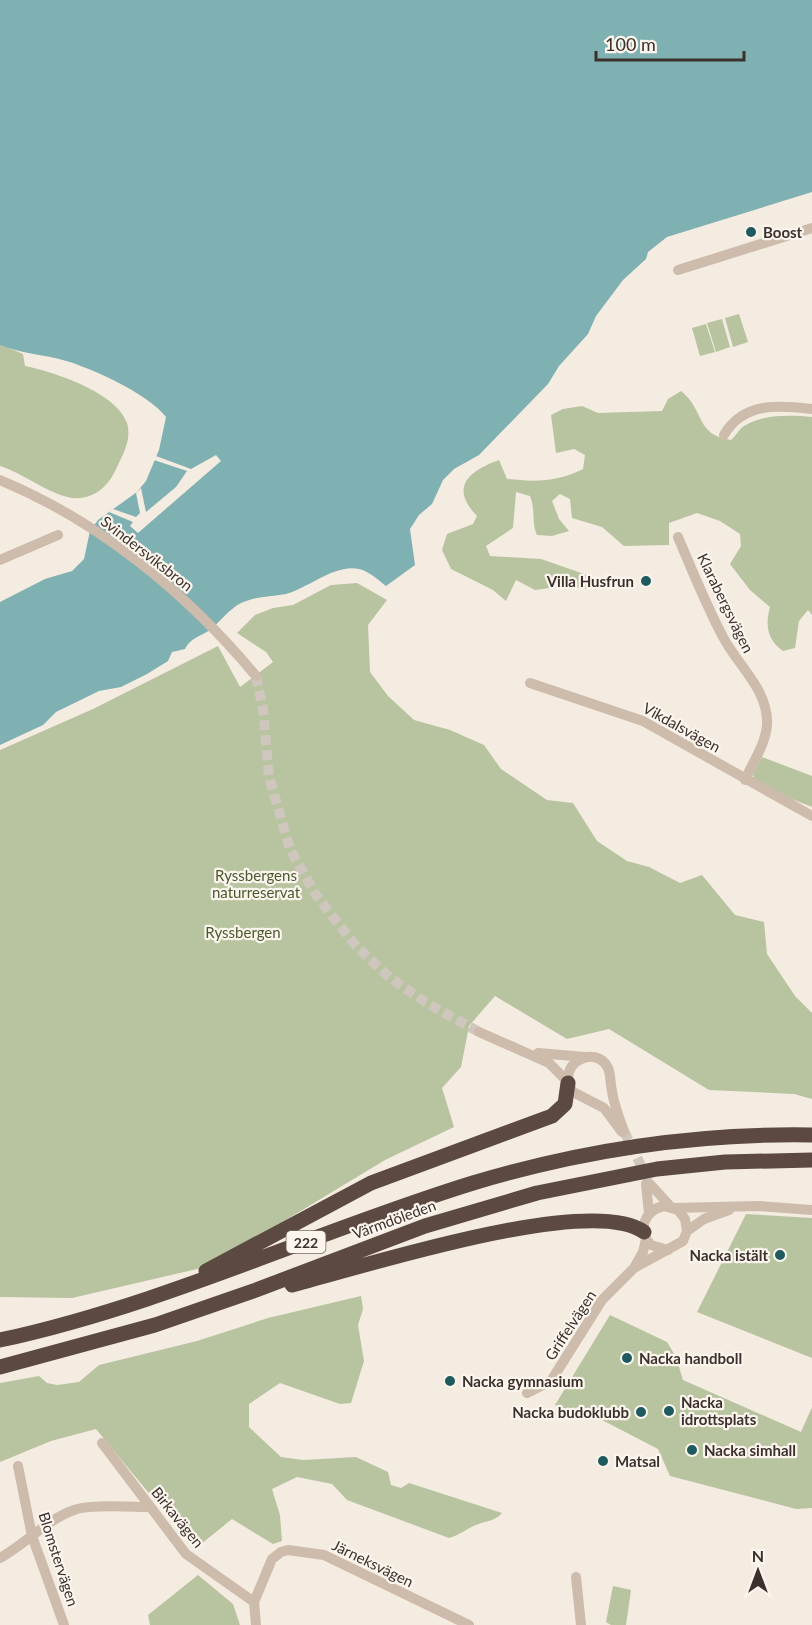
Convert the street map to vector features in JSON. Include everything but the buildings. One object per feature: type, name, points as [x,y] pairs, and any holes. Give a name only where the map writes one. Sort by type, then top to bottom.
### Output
[{"type":"highway","points":[[165,1293],[371,1183],[552,1116],[565,1104],[568,1082]]},
{"type":"highway","name":"Värmdöleden","points":[[0,1340],[104,1314],[471,1184],[538,1165],[614,1150],[707,1137],[812,1135]]},
{"type":"highway","name":"Värmdöleden","points":[[0,1367],[117,1336],[205,1308],[425,1226],[537,1193],[657,1169],[725,1162],[812,1160]]},
{"type":"highway","points":[[205,1308],[529,1225],[585,1221],[631,1226],[645,1236]]},
{"type":"street","points":[[678,270],[812,228]]},
{"type":"street","points":[[724,435],[735,418],[752,410],[778,407],[812,409]]},
{"type":"street","name":"Svindersviksbron","points":[[0,480],[23,489],[89,526],[145,568],[210,625],[256,676]]},
{"type":"street","points":[[0,560],[58,535]]},
{"type":"street","name":"Klarabergsvägen","points":[[678,537],[723,637],[741,667],[759,688],[767,729],[745,780]]},
{"type":"street","name":"Vikdalsvägen","points":[[530,683],[644,721],[812,816]]},
{"type":"street","points":[[479,1032],[549,1063],[568,1082],[576,1095],[604,1108],[623,1131],[607,1067],[599,1059],[552,1055],[518,1048]]},
{"type":"street","points":[[568,1082],[573,1065],[588,1057]]},
{"type":"street","points":[[649,1214],[648,1184],[685,1219],[687,1232]]},
{"type":"street","points":[[749,1206],[721,1212],[704,1219],[687,1232],[678,1246],[668,1250],[656,1248],[645,1236],[644,1223],[649,1214],[659,1207],[749,1206],[812,1210]]},
{"type":"street","name":"Griffelvägen","points":[[527,1393],[551,1381],[602,1300],[634,1268],[643,1252],[645,1236]]},
{"type":"street","name":"Griffelvägen","points":[[634,1268],[668,1250]]},
{"type":"street","name":"Birkavägen","points":[[102,1443],[186,1554],[254,1602]]},
{"type":"street","name":"Blomstervägen","points":[[18,1466],[32,1536],[64,1625]]},
{"type":"street","points":[[0,1558],[23,1546],[32,1536],[76,1509],[149,1507]]},
{"type":"street","name":"Järneksvägen","points":[[254,1602],[276,1554],[288,1550],[313,1552],[469,1625]]},
{"type":"street","points":[[576,1577],[581,1625]]},
{"type":"street","points":[[254,1602],[256,1625]]},
{"type":"green space","points":[[739,314],[748,342],[733,347],[725,318]]},
{"type":"green space","points":[[722,319],[730,347],[716,352],[707,323]]},
{"type":"green space","points":[[706,324],[715,352],[700,356],[692,328]]},
{"type":"green space","points":[[0,344],[23,354],[25,366],[83,385],[98,393],[121,412],[128,429],[126,446],[111,478],[98,492],[87,497],[71,498],[51,491],[0,466]]},
{"type":"green space","points":[[681,391],[689,398],[711,433],[731,440],[742,427],[760,419],[786,416],[812,417],[812,615],[808,610],[799,621],[795,648],[783,651],[774,642],[768,626],[770,607],[750,590],[730,564],[741,546],[740,534],[720,521],[697,513],[669,523],[669,545],[624,546],[602,527],[572,518],[570,499],[560,494],[552,501],[559,519],[569,531],[552,536],[537,535],[530,496],[516,492],[513,528],[486,546],[490,556],[541,559],[587,575],[588,589],[566,586],[535,590],[516,580],[506,601],[493,590],[451,569],[442,550],[447,534],[473,524],[477,516],[464,497],[466,481],[471,475],[499,460],[507,479],[546,480],[574,473],[583,469],[585,455],[574,449],[556,453],[551,415],[563,409],[582,406],[598,413],[662,411],[668,399]]},
{"type":"green space","name":"Ryssbergen","points":[[357,583],[387,600],[368,625],[370,672],[388,696],[414,720],[450,730],[484,745],[501,769],[547,800],[573,803],[597,841],[627,861],[649,867],[680,883],[702,875],[735,915],[764,922],[767,954],[795,996],[812,1013],[812,1099],[794,1094],[709,1090],[609,1029],[567,1039],[495,996],[469,1026],[461,1067],[442,1088],[454,1127],[385,1160],[210,1266],[72,1298],[0,1297],[0,750],[93,709],[218,646],[240,687],[273,662],[266,652],[237,633],[255,615],[273,608],[293,605],[331,585]]},
{"type":"green space","points":[[762,757],[812,776],[812,807],[784,796],[754,779],[753,774]]},
{"type":"green space","points":[[746,1214],[812,1218],[812,1358],[697,1312]]},
{"type":"green space","points":[[361,1296],[363,1309],[358,1325],[364,1361],[351,1403],[340,1404],[280,1383],[249,1404],[249,1427],[281,1457],[303,1460],[356,1457],[388,1472],[391,1485],[401,1488],[409,1483],[502,1513],[496,1518],[449,1538],[347,1500],[332,1484],[297,1477],[272,1489],[280,1515],[282,1541],[273,1544],[232,1519],[195,1549],[96,1429],[51,1441],[0,1462],[0,1383],[39,1376],[47,1383],[57,1385],[79,1382],[99,1365],[197,1341],[268,1318]]},
{"type":"green space","name":"Nacka idrottsplats","points":[[610,1315],[667,1342],[676,1357],[683,1380],[801,1432],[812,1407],[812,1508],[796,1509],[670,1476],[658,1449],[577,1407],[573,1415],[555,1405]]},
{"type":"green space","points":[[198,1575],[233,1604],[240,1625],[150,1625],[148,1615]]},
{"type":"green space","points":[[613,1586],[631,1590],[626,1625],[611,1625],[606,1622]]},
{"type":"water","points":[[0,0],[812,0],[812,192],[667,237],[648,252],[646,259],[623,280],[596,316],[588,334],[559,366],[548,384],[479,455],[454,469],[443,480],[432,504],[419,515],[410,529],[415,565],[386,586],[366,572],[350,568],[331,573],[286,594],[241,603],[210,630],[193,640],[185,649],[172,652],[168,661],[147,674],[121,687],[99,691],[56,712],[43,725],[0,745],[0,602],[45,579],[72,571],[84,559],[90,531],[98,520],[137,492],[146,481],[159,450],[166,417],[131,389],[82,366],[0,345]]},
{"type":"pier","points":[[216,455],[221,461],[138,533],[130,526],[133,522],[109,512],[113,509],[136,517],[140,513],[136,493],[141,488],[146,512],[176,487],[187,471],[154,460],[156,456],[191,469]]},
{"type":"tunnel","points":[[256,676],[263,709],[269,777],[290,849],[316,895],[356,946],[389,977],[425,1002],[479,1032]]},
{"type":"tunnel","points":[[624,1131],[650,1184]]},
{"type":"place","name":"Boost","points":[[751,232]]},
{"type":"place","name":"Villa Husfrun","points":[[646,581]]},
{"type":"place","name":"Nacka istält","points":[[780,1255]]},
{"type":"place","name":"Nacka handboll","points":[[627,1358]]},
{"type":"place","name":"Nacka gymnasium","points":[[450,1381]]},
{"type":"place","name":"Nacka idrottsplats","points":[[669,1411]]},
{"type":"place","name":"Nacka budoklubb","points":[[641,1412]]},
{"type":"place","name":"Nacka simhall","points":[[692,1450]]},
{"type":"place","name":"Matsal","points":[[603,1461]]},
{"type":"park label","name":"Ryssbergens naturreservat","points":[[256,884]]}]
